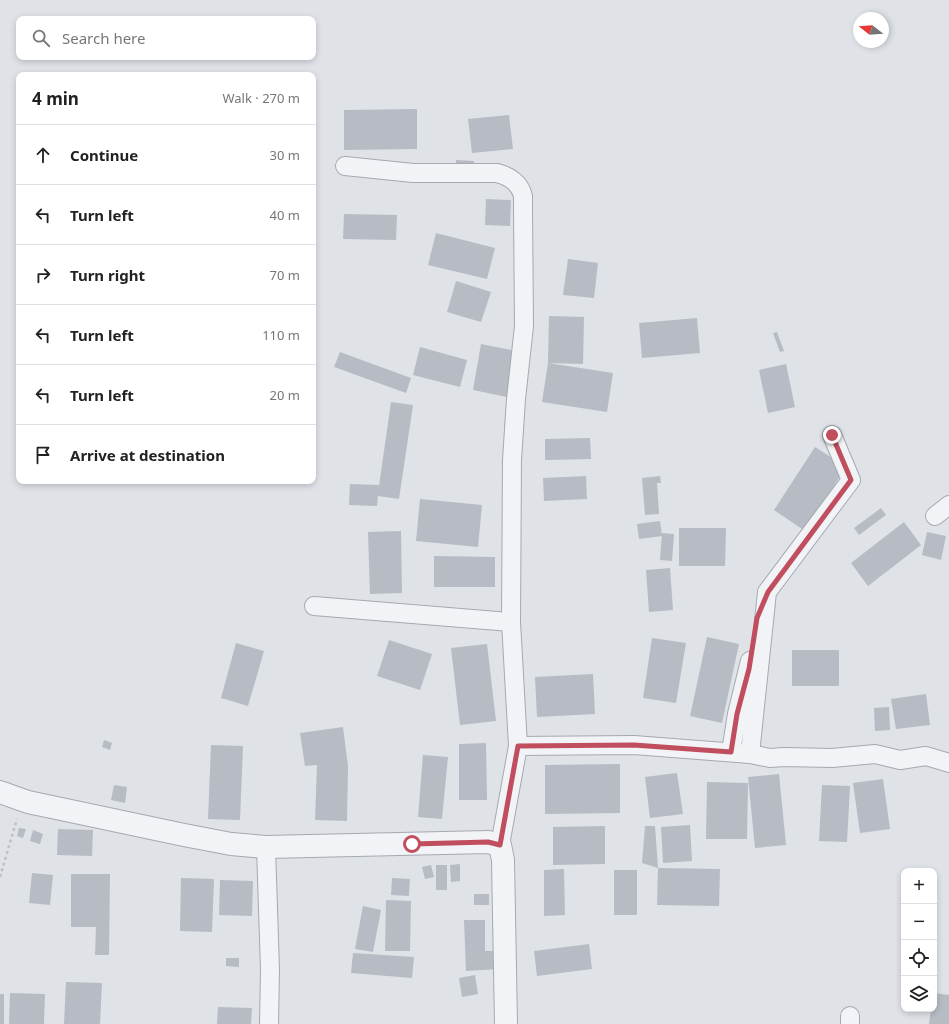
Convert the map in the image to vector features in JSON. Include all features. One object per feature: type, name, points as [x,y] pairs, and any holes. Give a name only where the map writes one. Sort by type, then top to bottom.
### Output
[{"type":"street","points":[[345,166],[413,173],[497,173],[510,178],[518,185],[523,195],[524,326],[516,399],[512,460],[511,622],[518,746],[500,845],[503,860],[506,1024]]},
{"type":"street","points":[[750,754],[768,592],[851,480],[832,435]]},
{"type":"street","points":[[935,516],[949,505]]},
{"type":"street","points":[[731,752],[737,714],[749,669],[757,618],[777,570]]},
{"type":"street","points":[[314,606],[511,622]]},
{"type":"street","points":[[518,746],[634,745],[731,752],[770,758],[832,758],[875,754],[900,760],[926,756],[949,763]]},
{"type":"street","points":[[0,792],[28,802],[231,844],[266,847],[488,842],[500,845]]},
{"type":"street","points":[[266,847],[270,970],[269,1024]]},
{"type":"path","points":[[0,877],[16,821],[28,802]]},
{"type":"building","points":[[417,109],[417,149],[344,150],[344,110]]},
{"type":"building","points":[[509,115],[513,149],[472,153],[468,119]]},
{"type":"building","points":[[456,160],[474,161],[474,168],[456,167]]},
{"type":"building","points":[[486,199],[511,200],[510,226],[485,225]]},
{"type":"building","points":[[344,214],[397,215],[396,240],[343,239]]},
{"type":"building","points":[[436,233],[495,248],[487,279],[428,265]]},
{"type":"building","points":[[568,259],[598,263],[594,298],[563,295]]},
{"type":"building","points":[[456,281],[491,292],[481,322],[447,312]]},
{"type":"building","points":[[549,316],[584,317],[583,364],[548,363]]},
{"type":"building","points":[[697,318],[700,353],[642,358],[639,323]]},
{"type":"building","points":[[777,332],[784,351],[780,352],[773,333]]},
{"type":"building","points":[[481,344],[516,351],[507,397],[473,390]]},
{"type":"building","points":[[420,347],[467,360],[460,387],[413,375]]},
{"type":"building","points":[[340,352],[411,378],[406,393],[334,367]]},
{"type":"building","points":[[548,363],[613,373],[607,412],[542,402]]},
{"type":"building","points":[[786,364],[795,407],[768,413],[759,370]]},
{"type":"building","points":[[391,402],[413,405],[399,499],[378,496],[377,506],[349,505],[350,484],[379,485],[378,493]]},
{"type":"building","points":[[590,438],[591,459],[545,460],[545,439]]},
{"type":"building","points":[[815,447],[846,467],[805,531],[774,510]]},
{"type":"building","points":[[586,476],[587,499],[544,501],[543,478]]},
{"type":"building","points":[[660,476],[661,483],[657,483],[659,514],[645,515],[642,478]]},
{"type":"building","points":[[420,499],[482,505],[478,547],[416,541]]},
{"type":"building","points":[[881,508],[886,515],[859,535],[854,528]]},
{"type":"building","points":[[660,521],[662,536],[639,539],[637,524]]},
{"type":"building","points":[[904,522],[921,545],[868,586],[851,563]]},
{"type":"building","points":[[679,528],[726,528],[725,566],[679,566]]},
{"type":"building","points":[[401,531],[402,593],[370,594],[368,532]]},
{"type":"building","points":[[927,532],[946,536],[941,560],[922,555]]},
{"type":"building","points":[[662,533],[674,534],[672,561],[660,560]]},
{"type":"building","points":[[434,556],[495,557],[495,587],[434,587]]},
{"type":"building","points":[[670,568],[673,610],[649,612],[646,570]]},
{"type":"building","points":[[707,637],[739,644],[722,723],[690,716]]},
{"type":"building","points":[[652,638],[686,643],[676,703],[643,698]]},
{"type":"building","points":[[389,640],[432,654],[420,690],[377,676]]},
{"type":"building","points":[[236,643],[264,651],[248,706],[221,698]]},
{"type":"building","points":[[487,644],[496,721],[460,725],[451,648]]},
{"type":"building","points":[[792,650],[839,650],[839,686],[792,686]]},
{"type":"building","points":[[593,674],[595,714],[537,717],[535,677]]},
{"type":"building","points":[[926,694],[930,725],[896,729],[891,699]]},
{"type":"building","points":[[889,707],[890,730],[875,731],[874,708]]},
{"type":"building","points":[[343,727],[348,766],[347,821],[315,820],[317,765],[305,766],[300,733]]},
{"type":"building","points":[[104,740],[112,743],[110,750],[102,747]]},
{"type":"building","points":[[486,743],[487,800],[459,800],[459,744]]},
{"type":"building","points":[[211,745],[243,746],[240,820],[208,819]]},
{"type":"building","points":[[423,755],[448,757],[442,819],[418,817]]},
{"type":"building","points":[[620,764],[620,813],[545,814],[545,765]]},
{"type":"building","points":[[677,773],[683,814],[650,818],[645,777]]},
{"type":"building","points":[[779,774],[786,845],[755,848],[748,777]]},
{"type":"building","points":[[883,779],[890,829],[860,833],[853,783]]},
{"type":"building","points":[[707,782],[748,783],[747,839],[706,839]]},
{"type":"building","points":[[114,785],[127,787],[125,803],[111,800]]},
{"type":"building","points":[[822,785],[850,786],[847,842],[819,841]]},
{"type":"building","points":[[690,825],[692,861],[663,863],[661,827]]},
{"type":"building","points":[[605,826],[605,864],[553,865],[553,827]]},
{"type":"building","points":[[645,826],[655,826],[658,868],[642,863]]},
{"type":"building","points":[[19,828],[26,829],[23,838],[17,836]]},
{"type":"building","points":[[58,829],[93,830],[92,856],[57,855]]},
{"type":"building","points":[[33,830],[43,834],[40,844],[30,841]]},
{"type":"building","points":[[460,864],[460,881],[451,882],[450,865]]},
{"type":"building","points":[[431,865],[434,877],[425,879],[422,867]]},
{"type":"building","points":[[436,865],[447,865],[447,890],[436,890]]},
{"type":"building","points":[[658,868],[720,869],[719,906],[657,905]]},
{"type":"building","points":[[564,869],[565,915],[544,916],[544,870]]},
{"type":"building","points":[[614,870],[637,870],[637,915],[614,915]]},
{"type":"building","points":[[32,873],[53,875],[50,905],[29,903]]},
{"type":"building","points":[[71,874],[110,874],[109,955],[95,955],[96,927],[71,927]]},
{"type":"building","points":[[181,878],[214,879],[212,932],[180,931]]},
{"type":"building","points":[[392,878],[410,879],[409,896],[391,895]]},
{"type":"building","points":[[220,880],[253,881],[252,916],[219,915]]},
{"type":"building","points":[[474,894],[489,894],[489,905],[474,905]]},
{"type":"building","points":[[386,900],[411,901],[410,951],[385,951]]},
{"type":"building","points":[[363,906],[381,910],[373,952],[355,949]]},
{"type":"building","points":[[464,920],[485,920],[485,951],[499,951],[499,969],[466,971]]},
{"type":"building","points":[[589,944],[592,969],[537,976],[534,951]]},
{"type":"building","points":[[353,953],[414,957],[412,978],[351,973]]},
{"type":"building","points":[[226,958],[239,958],[239,967],[226,966]]},
{"type":"building","points":[[475,975],[478,994],[462,997],[459,978]]},
{"type":"building","points":[[66,982],[102,983],[100,1024],[64,1024]]},
{"type":"building","points":[[10,993],[45,994],[44,1024],[9,1024]]},
{"type":"building","points":[[937,993],[949,995],[949,1024],[929,1024],[931,1012],[937,1012]]},
{"type":"building","points":[[0,994],[4,994],[4,1024],[0,1024]]},
{"type":"building","points":[[218,1007],[252,1008],[251,1024],[217,1024]]},
{"type":"route","points":[[412,844],[488,842],[500,845],[518,746],[634,745],[731,752],[737,714],[749,669],[757,618],[760,609],[768,592],[851,480],[832,435]]}]
